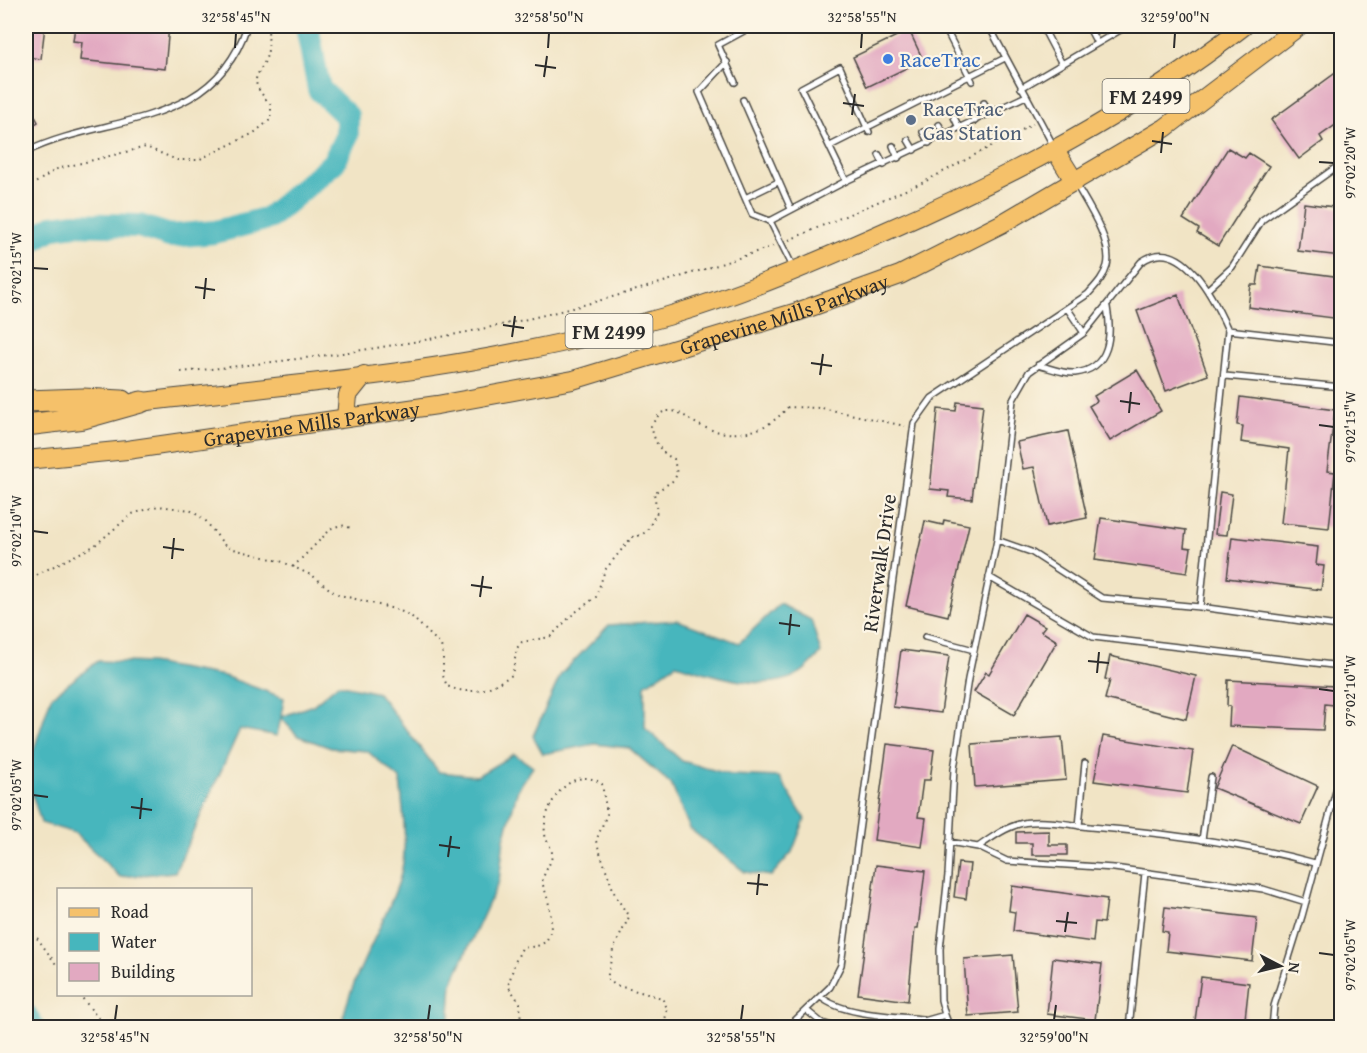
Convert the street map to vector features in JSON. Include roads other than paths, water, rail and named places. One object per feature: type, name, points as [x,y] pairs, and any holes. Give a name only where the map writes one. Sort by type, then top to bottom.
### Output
[{"type":"highway","points":[[26,401],[83,399],[141,402]]},
{"type":"highway","name":"Grapevine Mills Parkway","points":[[26,425],[84,418],[141,402]]},
{"type":"main road","name":"Grapevine Mills Parkway","points":[[141,402],[418,369],[517,352],[608,332],[670,315],[794,270],[939,208],[1055,150],[1112,119],[1244,26]]},
{"type":"main road","name":"Grapevine Mills Parkway","points":[[26,460],[127,450],[346,418],[573,380],[797,312],[900,275],[1001,224],[1075,182],[1165,128],[1299,26]]},
{"type":"main road","points":[[1055,150],[1075,182]]},
{"type":"main road","points":[[346,418],[348,395],[364,375]]},
{"type":"lane","points":[[26,152],[48,142],[154,115],[183,101],[202,89],[226,65],[238,48],[247,26]]},
{"type":"lane","points":[[735,82],[718,45],[753,26]]},
{"type":"lane","points":[[944,26],[972,81]]},
{"type":"lane","points":[[988,26],[1055,150]]},
{"type":"lane","points":[[1042,26],[1062,64]]},
{"type":"lane","points":[[1088,26],[1097,43]]},
{"type":"lane","points":[[1021,88],[1123,27]]},
{"type":"lane","points":[[830,146],[896,115],[909,104],[927,100],[941,93],[955,81],[1005,58]]},
{"type":"lane","points":[[727,62],[699,92],[752,214],[770,221],[794,270]]},
{"type":"lane","points":[[846,181],[801,88],[840,67],[867,129]]},
{"type":"lane","points":[[955,81],[958,88]]},
{"type":"lane","points":[[770,221],[846,181],[1026,96]]},
{"type":"lane","points":[[743,100],[791,209]]},
{"type":"lane","points":[[984,103],[989,114]]},
{"type":"lane","points":[[909,104],[913,110]]},
{"type":"lane","points":[[970,110],[975,121]]},
{"type":"lane","points":[[954,117],[960,128]]},
{"type":"lane","points":[[939,125],[945,135]]},
{"type":"lane","points":[[923,132],[929,143]]},
{"type":"lane","points":[[908,140],[914,150]]},
{"type":"lane","points":[[893,146],[898,158]]},
{"type":"lane","points":[[879,155],[884,165]]},
{"type":"lane","points":[[1207,290],[1232,267],[1262,220],[1341,163]]},
{"type":"lane","points":[[745,198],[778,182]]},
{"type":"lane","name":"Riverwalk Drive","points":[[787,1028],[830,987],[841,965],[849,921],[914,428],[932,398],[1088,294],[1102,277],[1108,264],[1102,231],[1075,182]]},
{"type":"lane","points":[[950,1028],[941,1000],[940,950],[954,769],[974,650],[997,540],[1013,400],[1029,372],[1084,333],[1141,262],[1150,255],[1164,256],[1187,264],[1207,290],[1228,330],[1200,608]]},
{"type":"lane","points":[[1038,365],[1073,373],[1085,371],[1100,361],[1109,346],[1111,330],[1107,307]]},
{"type":"lane","points":[[1067,308],[1084,333]]},
{"type":"lane","points":[[1228,330],[1341,343]]},
{"type":"lane","points":[[1225,376],[1341,387]]},
{"type":"lane","points":[[997,540],[1031,552],[1102,598],[1338,626]]},
{"type":"lane","points":[[989,577],[1093,637],[1341,666]]},
{"type":"lane","points":[[1341,602],[1338,626],[1341,678]]},
{"type":"lane","points":[[925,638],[974,650]]},
{"type":"lane","points":[[1079,826],[1085,763]]},
{"type":"lane","points":[[1272,1028],[1274,1006],[1306,902],[1341,769]]},
{"type":"lane","points":[[1202,840],[1211,777]]},
{"type":"lane","points":[[978,847],[1003,830],[1031,822],[1202,840],[1274,851],[1315,863]]},
{"type":"lane","points":[[949,842],[978,847],[1007,861],[1065,863],[1263,889],[1306,902]]},
{"type":"lane","points":[[1129,1028],[1144,873]]},
{"type":"lane","points":[[821,997],[828,1003],[847,1008],[921,1019]]},
{"type":"lane","points":[[806,1010],[822,1023],[839,1028]]},
{"type":"lane","points":[[899,1028],[921,1019],[945,1015]]},
{"type":"water","points":[[780,604],[811,620],[821,653],[800,673],[787,679],[755,682],[721,677],[676,664],[645,685],[645,728],[682,761],[731,775],[779,777],[805,819],[792,852],[771,876],[745,872],[690,829],[671,784],[629,748],[595,744],[543,754],[533,736],[561,674],[609,625],[677,620],[739,643]]},
{"type":"water","points":[[98,661],[150,663],[224,676],[284,698],[281,717],[313,705],[338,684],[378,693],[439,772],[477,776],[514,754],[533,767],[518,789],[504,839],[499,881],[452,983],[449,1027],[341,1027],[359,971],[399,881],[404,856],[400,779],[367,751],[331,748],[298,736],[281,718],[277,736],[240,729],[175,872],[120,877],[75,833],[41,823],[26,774],[51,697]]},
{"type":"waterway","points":[[26,244],[53,227],[75,224],[139,226],[170,236],[215,232],[269,218],[334,162],[347,135],[347,116],[319,89],[307,26]]},
{"type":"waterway","points":[[26,1016],[33,1028]]},
{"type":"place","name":"RaceTrac","points":[[888,59]]},
{"type":"place","name":"RaceTrac Gas Station","points":[[911,120]]}]
